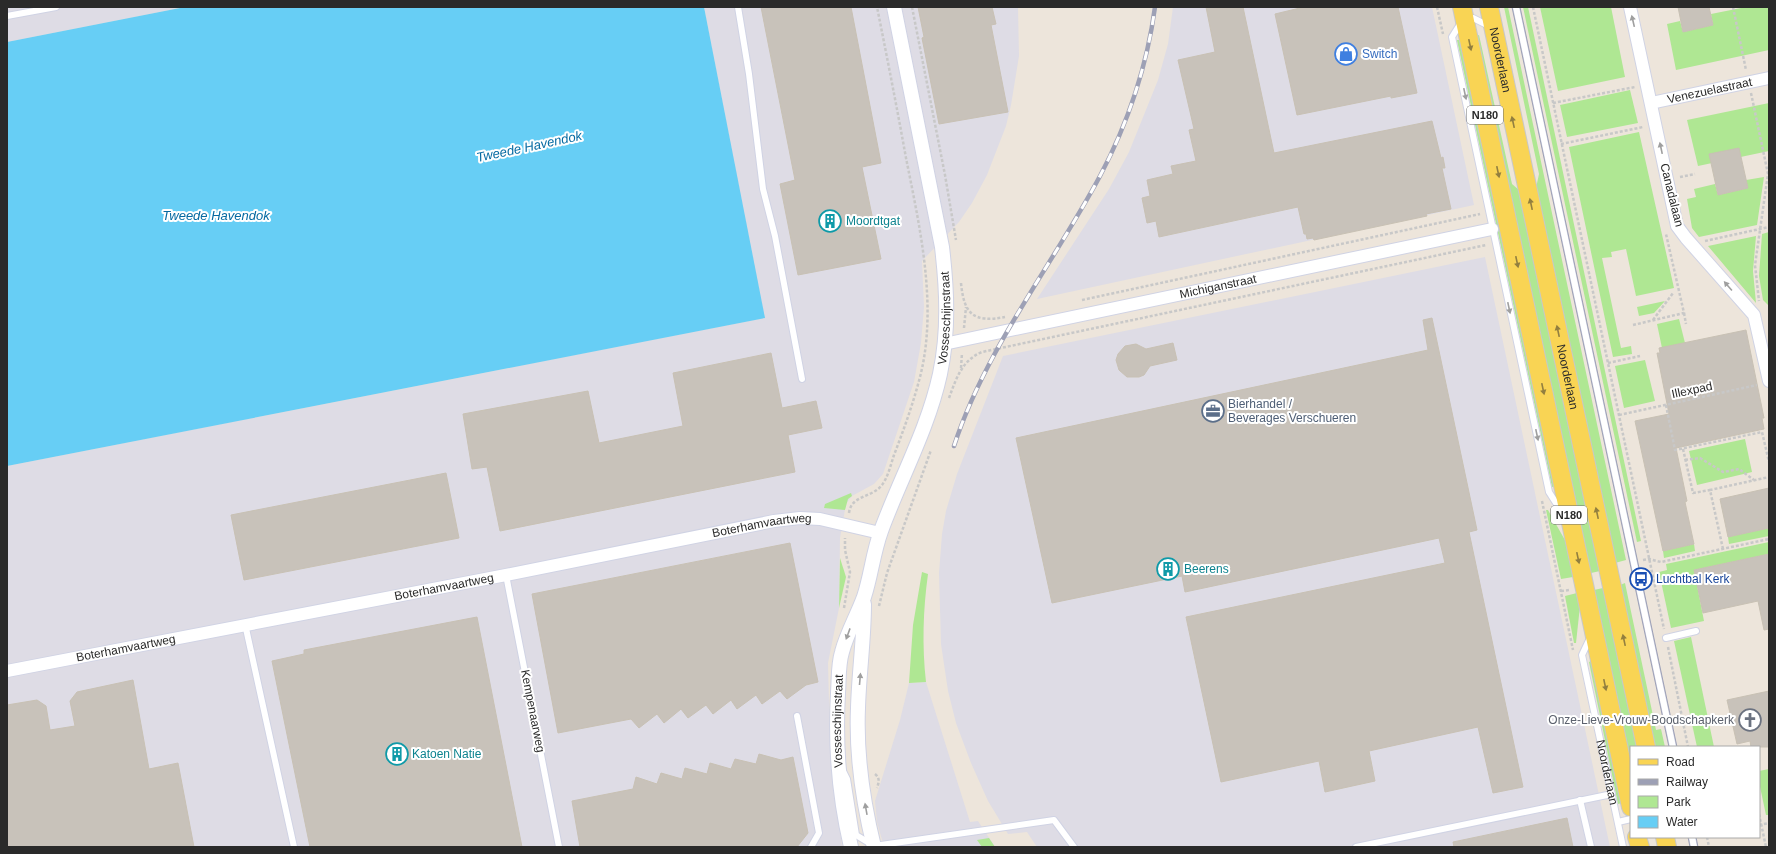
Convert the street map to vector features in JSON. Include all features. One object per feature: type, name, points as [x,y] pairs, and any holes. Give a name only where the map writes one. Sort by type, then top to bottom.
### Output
[{"type":"main road","name":"Noorderlaan","points":[[1489,7],[1646,746]]},
{"type":"main road","name":"Noorderlaan","points":[[1463,13],[1630,802]]},
{"type":"street","name":"Vosseschijnstraat","points":[[852,847],[843,808],[838,761],[837,705],[841,654],[849,630],[864,598],[880,533],[926,420],[940,373],[944,344],[947,298],[942,247],[894,7]]},
{"type":"street","name":"Canadalaan","points":[[1630,7],[1678,226],[1686,238],[1757,310],[1765,383]]},
{"type":"street","name":"Venezuelastraat","points":[[1651,103],[1769,78]]},
{"type":"street","name":"Michiganstraat","points":[[944,344],[1492,229]]},
{"type":"street","name":"Boterhamvaartweg","points":[[7,670],[506,575],[774,521],[800,518],[820,519],[880,533]]},
{"type":"street","name":"Vosseschijnstraat","points":[[864,598],[864,633],[857,728],[862,787],[873,847]]},
{"type":"lane","points":[[7,16],[56,7]]},
{"type":"lane","points":[[738,7],[749,74],[762,188],[775,236],[802,379]]},
{"type":"lane","points":[[1516,7],[1673,746]]},
{"type":"lane","points":[[1463,13],[1494,29]]},
{"type":"lane","name":"Noorderlaan","points":[[1463,13],[1452,37],[1492,229],[1549,492],[1572,527]]},
{"type":"lane","name":"Kempenaarweg","points":[[506,575],[560,847]]},
{"type":"lane","points":[[246,624],[294,847]]},
{"type":"lane","name":"Noorderlaan","points":[[1594,629],[1582,655],[1623,847]]},
{"type":"lane","points":[[1666,638],[1696,631]]},
{"type":"lane","points":[[797,716],[819,833],[811,847]]},
{"type":"lane","points":[[838,761],[847,779],[856,834],[873,847],[1054,820],[1074,847]]},
{"type":"lane","points":[[1356,847],[1612,794]]},
{"type":"lane","points":[[1580,800],[1591,847]]},
{"type":"lane","points":[[1618,822],[1630,819]]},
{"type":"path","points":[[843,610],[850,572],[845,550],[850,507],[854,501],[881,486],[887,475],[908,416],[918,382],[925,341],[927,290],[922,244],[877,7]]},
{"type":"path","points":[[912,7],[945,175],[956,240]]},
{"type":"path","points":[[1533,7],[1688,746]]},
{"type":"path","points":[[1553,103],[1647,84]]},
{"type":"path","points":[[1562,144],[1656,125]]},
{"type":"path","points":[[1757,310],[1755,265],[1768,174]]},
{"type":"path","points":[[1080,301],[1481,214]]},
{"type":"path","points":[[1697,249],[1706,240],[1769,227]]},
{"type":"path","points":[[1664,228],[1686,324]]},
{"type":"path","points":[[949,401],[961,368],[972,356],[982,352],[1487,245]]},
{"type":"path","points":[[960,279],[963,302],[974,315],[984,319],[1012,315]]},
{"type":"path","points":[[1653,320],[1673,293]]},
{"type":"path","points":[[1633,325],[1684,313]]},
{"type":"path","points":[[1608,363],[1640,356]]},
{"type":"path","name":"Illexpad","points":[[1619,415],[1765,383]]},
{"type":"path","points":[[1666,405],[1675,450],[1762,432],[1769,462]]},
{"type":"path","points":[[878,609],[887,574],[933,444]]},
{"type":"path","points":[[1683,449],[1693,494],[1769,477]]},
{"type":"path","points":[[1685,460],[1700,458],[1722,472],[1739,469],[1754,480]]},
{"type":"path","points":[[1710,490],[1723,549]]},
{"type":"path","points":[[1649,558],[1661,562],[1769,539]]},
{"type":"path","points":[[870,772],[878,776],[879,781],[875,794]]},
{"type":"path","points":[[1766,847],[1760,825],[1769,823]]},
{"type":"shaded area","points":[[7,7],[185,7],[7,42]]},
{"type":"shaded area","points":[[704,7],[1018,7],[1019,56],[1006,126],[987,175],[972,203],[959,222],[922,261],[924,307],[921,343],[914,382],[883,474],[874,484],[852,496],[846,504],[840,538],[839,608],[828,663],[830,744],[842,847],[7,847],[7,466],[764,318]]},
{"type":"shaded area","points":[[1173,7],[1432,7],[1474,205],[1037,299],[1109,189],[1129,152],[1158,80],[1168,44]]},
{"type":"shaded area","points":[[1485,257],[1610,847],[1037,847],[1027,832],[1008,834],[988,801],[971,763],[956,723],[948,691],[941,644],[939,573],[942,534],[946,511],[957,474],[1003,356]]},
{"type":"shaded area","points":[[926,682],[970,822],[978,821],[995,847],[884,847],[877,822],[875,801],[900,720],[909,683]]},
{"type":"green space","points":[[1504,7],[1508,7],[1626,560],[1615,563],[1536,188],[1539,174]]},
{"type":"green space","points":[[1523,7],[1528,7],[1641,541],[1637,542]]},
{"type":"green space","points":[[1540,7],[1611,7],[1625,77],[1558,91]]},
{"type":"green space","points":[[1746,7],[1769,7],[1769,50],[1676,70],[1667,24],[1680,21],[1683,32],[1713,25],[1711,14]]},
{"type":"green space","points":[[1479,35],[1512,184],[1519,190],[1600,571],[1591,573],[1476,36]]},
{"type":"green space","points":[[1457,40],[1460,40],[1555,486],[1552,487]]},
{"type":"green space","points":[[1630,90],[1638,123],[1567,137],[1560,105]]},
{"type":"green space","points":[[1769,103],[1769,151],[1698,166],[1687,120]]},
{"type":"green space","points":[[1639,132],[1674,288],[1636,296],[1626,249],[1611,252],[1612,257],[1602,258],[1621,348],[1631,346],[1632,354],[1613,357],[1569,147]]},
{"type":"green space","points":[[1764,177],[1757,225],[1699,237],[1692,228],[1687,199],[1696,197],[1694,189],[1715,184],[1718,195],[1748,188],[1746,180]]},
{"type":"green space","points":[[1769,232],[1769,306],[1763,300],[1759,276],[1762,234]]},
{"type":"green space","points":[[1756,236],[1753,271],[1756,303],[1708,246]]},
{"type":"green space","points":[[1665,301],[1654,313],[1639,316],[1637,307]]},
{"type":"green space","points":[[1679,319],[1685,343],[1662,348],[1657,324]]},
{"type":"green space","points":[[1645,360],[1655,401],[1624,408],[1615,366]]},
{"type":"green space","points":[[1745,439],[1752,472],[1697,485],[1689,451]]},
{"type":"green space","points":[[851,493],[852,496],[848,499],[845,510],[824,508],[825,504]]},
{"type":"green space","points":[[1546,510],[1548,510],[1566,542],[1573,577],[1561,579]]},
{"type":"green space","points":[[1769,528],[1769,536],[1729,544],[1728,537]]},
{"type":"green space","points":[[1769,542],[1769,554],[1694,570],[1704,621],[1671,628],[1659,572],[1667,570],[1666,564]]},
{"type":"green space","points":[[1694,544],[1695,551],[1664,558],[1663,551]]},
{"type":"green space","points":[[840,558],[846,577],[839,608]]},
{"type":"green space","points":[[922,572],[928,574],[924,628],[926,682],[909,683],[913,625]]},
{"type":"green space","points":[[1625,583],[1656,730],[1661,729],[1665,746],[1654,746],[1620,585]]},
{"type":"green space","points":[[1603,588],[1637,746],[1630,746],[1630,764],[1594,590]]},
{"type":"green space","points":[[1577,593],[1580,606],[1576,643],[1574,643],[1565,596]]},
{"type":"green space","points":[[1691,637],[1714,746],[1697,746],[1674,641]]},
{"type":"green space","points":[[1591,661],[1622,803],[1618,804],[1589,662]]},
{"type":"green space","points":[[1769,769],[1769,815],[1766,815],[1760,787],[1760,771]]},
{"type":"green space","points":[[989,838],[995,847],[982,847],[977,840]]},
{"type":"water","name":"Tweede Havendok","points":[[185,7],[704,7],[765,318],[7,466],[7,42]]},
{"type":"building","points":[[761,7],[851,7],[881,163],[862,167],[881,259],[798,275],[780,184],[795,180]]},
{"type":"building","points":[[918,7],[992,7],[996,24],[991,25],[1008,112],[939,124],[922,38],[924,37]]},
{"type":"building","points":[[1206,7],[1243,7],[1274,153],[1432,121],[1441,158],[1443,157],[1445,168],[1442,168],[1451,209],[1426,214],[1427,216],[1314,240],[1313,238],[1307,239],[1306,234],[1304,234],[1298,207],[1159,237],[1156,221],[1147,223],[1142,198],[1150,196],[1147,180],[1173,174],[1171,166],[1196,161],[1189,130],[1194,129],[1178,60],[1215,52]]},
{"type":"building","name":"Switch","points":[[1304,7],[1398,7],[1417,93],[1391,98],[1391,96],[1297,115],[1275,14]]},
{"type":"building","points":[[1678,7],[1709,7],[1713,25],[1683,32]]},
{"type":"building","points":[[1739,148],[1748,188],[1718,195],[1709,154]]},
{"type":"building","name":"Beerens","points":[[1432,318],[1477,530],[1469,532],[1523,787],[1493,793],[1478,727],[1369,751],[1375,781],[1325,792],[1319,761],[1221,782],[1186,617],[1445,563],[1439,538],[1185,592],[1182,576],[1052,603],[1016,438],[1428,350],[1423,320]]},
{"type":"building","points":[[1746,330],[1764,418],[1762,418],[1764,429],[1676,448],[1694,544],[1663,551],[1635,421],[1669,414],[1657,353],[1660,353],[1659,348]]},
{"type":"building","points":[[1173,343],[1177,360],[1150,366],[1144,375],[1139,377],[1127,377],[1119,370],[1116,360],[1118,354],[1125,346],[1136,344],[1146,349]]},
{"type":"building","points":[[771,353],[782,408],[816,401],[822,428],[788,435],[795,472],[500,531],[487,467],[472,469],[463,414],[588,391],[599,443],[683,426],[673,373]]},
{"type":"building","points":[[446,473],[459,538],[244,580],[231,515]]},
{"type":"building","points":[[1769,488],[1769,528],[1728,537],[1720,499]]},
{"type":"building","points":[[790,543],[818,682],[806,685],[787,699],[780,691],[762,704],[756,695],[737,709],[731,700],[713,714],[706,705],[688,718],[681,709],[664,723],[657,714],[639,728],[631,719],[558,733],[532,594]]},
{"type":"building","points":[[1769,554],[1769,629],[1764,630],[1758,601],[1703,613],[1694,570]]},
{"type":"building","name":"Katoen Natie","points":[[477,617],[522,847],[310,847],[272,661],[304,654],[304,650]]},
{"type":"building","points":[[133,680],[149,769],[178,763],[194,847],[7,847],[7,705],[37,700],[46,706],[50,730],[75,726],[70,701],[77,692]]},
{"type":"building","name":"Onze-Lieve-Vrouw-Boodschapkerk","points":[[1769,691],[1769,747],[1751,746],[1750,741],[1737,744],[1727,700]]},
{"type":"building","points":[[759,754],[781,760],[793,757],[808,833],[797,847],[580,847],[572,801],[633,789],[636,777],[657,784],[661,773],[682,779],[685,768],[707,774],[710,763],[731,769],[735,759],[756,764]]},
{"type":"building","points":[[1567,818],[1573,847],[1454,847],[1453,842]]},
{"type":"tram line","points":[[1512,7],[1669,746]]},
{"type":"tram line","points":[[1520,7],[1677,746]]},
{"type":"tram line","points":[[1688,838],[1690,847]]},
{"type":"tram line","points":[[1696,838],[1698,847]]},
{"type":"railway","points":[[954,446],[967,410],[1002,341],[1081,209],[1110,156],[1128,115],[1135,94],[1147,51],[1155,7]]},
{"type":"place","name":"Switch","points":[[1346,54]]},
{"type":"place","name":"Moordtgat","points":[[830,221]]},
{"type":"place","name":"Bierhandel / Beverages Verschueren","points":[[1213,411]]},
{"type":"place","name":"Beerens","points":[[1168,569]]},
{"type":"place","name":"Luchtbal Kerk","points":[[1641,579]]},
{"type":"place","name":"Onze-Lieve-Vrouw-Boodschapkerk","points":[[1750,720]]},
{"type":"place","name":"Katoen Natie","points":[[397,754]]}]
